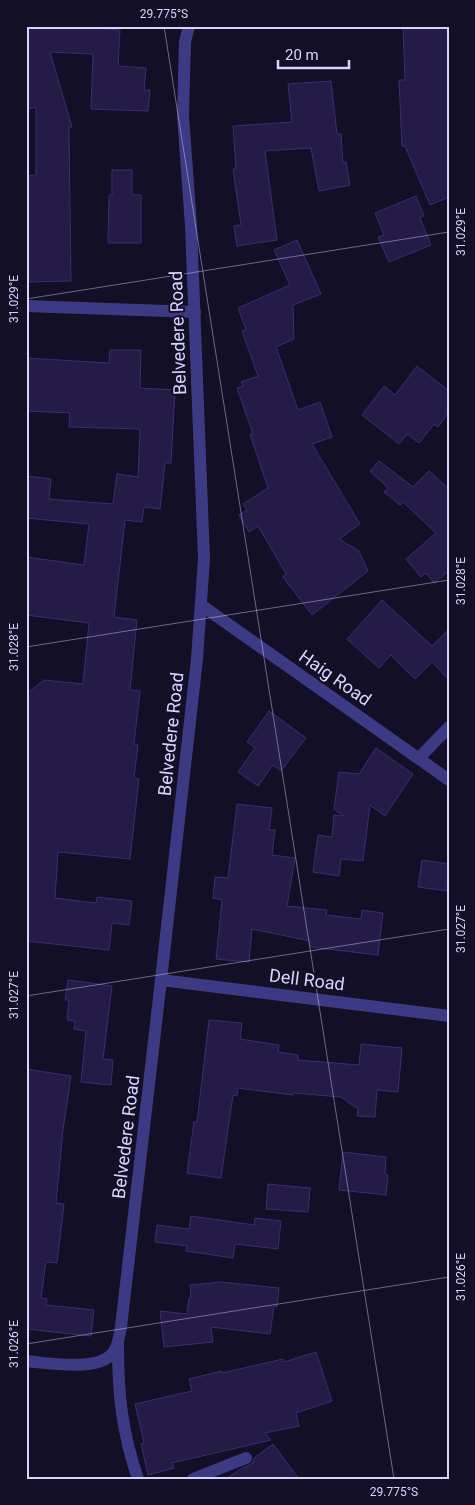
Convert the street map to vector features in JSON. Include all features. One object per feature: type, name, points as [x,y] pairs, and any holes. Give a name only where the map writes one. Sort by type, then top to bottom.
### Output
[{"type":"street","name":"Belvedere Road","points":[[138,1479],[129,1452],[121,1412],[118,1381],[118,1346],[196,668],[204,558],[191,226],[183,115],[185,42],[189,26]]},
{"type":"street","points":[[26,306],[195,312]]},
{"type":"street","name":"Haig Road","points":[[201,605],[449,780]]},
{"type":"street","points":[[418,758],[449,727]]},
{"type":"street","name":"Dell Road","points":[[161,980],[449,1016]]},
{"type":"street","points":[[26,1361],[60,1364],[100,1362],[112,1354],[118,1346]]},
{"type":"street","points":[[193,1479],[246,1458]]},
{"type":"building","points":[[27,26],[70,26],[120,30],[118,66],[146,68],[144,90],[150,90],[148,111],[91,109],[93,54],[50,52],[72,127],[69,127],[71,281],[26,282],[26,176],[36,175],[36,107],[26,110]]},
{"type":"building","points":[[403,26],[449,26],[449,197],[430,205],[405,146],[402,146],[399,80],[405,80]]},
{"type":"building","points":[[331,81],[337,134],[341,134],[343,163],[346,162],[350,185],[319,191],[311,148],[265,151],[277,240],[237,246],[234,226],[241,225],[233,169],[236,169],[233,126],[292,122],[288,84]]},
{"type":"building","points":[[112,170],[132,170],[132,195],[141,195],[141,243],[108,243],[109,195],[112,195]]},
{"type":"building","points":[[416,196],[424,216],[420,218],[431,245],[389,262],[378,237],[384,235],[375,213]]},
{"type":"building","points":[[297,240],[321,294],[293,305],[294,339],[276,347],[298,410],[320,402],[332,437],[312,444],[360,524],[339,539],[359,551],[368,571],[312,615],[283,577],[286,574],[258,526],[249,532],[239,515],[247,510],[243,504],[268,488],[250,434],[253,434],[237,388],[243,386],[241,382],[258,376],[242,331],[246,329],[238,308],[290,285],[274,250]]},
{"type":"building","points":[[110,350],[141,350],[140,388],[175,390],[171,463],[165,463],[160,509],[144,507],[142,522],[125,520],[114,617],[137,620],[130,690],[140,691],[134,744],[138,745],[134,778],[139,779],[130,859],[58,852],[55,898],[96,903],[97,897],[132,901],[129,925],[112,923],[109,950],[26,941],[26,694],[44,680],[83,684],[89,623],[26,615],[26,557],[84,565],[89,524],[26,518],[26,476],[51,479],[49,499],[113,504],[117,474],[138,477],[140,429],[69,427],[70,413],[26,411],[26,358],[109,363]]},
{"type":"building","points":[[417,366],[449,391],[449,412],[438,427],[434,424],[419,443],[407,434],[399,444],[362,415],[384,386],[395,395]]},
{"type":"building","points":[[379,461],[413,487],[429,471],[449,489],[449,571],[434,583],[426,573],[421,577],[406,559],[436,533],[403,502],[400,505],[384,492],[388,488],[370,471]]},
{"type":"building","points":[[382,600],[432,646],[449,629],[449,680],[432,662],[415,679],[391,655],[379,668],[347,639]]},
{"type":"building","points":[[269,711],[306,738],[281,771],[273,765],[258,786],[238,772],[255,748],[247,742]]},
{"type":"building","points":[[376,748],[413,774],[385,816],[370,805],[363,861],[341,859],[339,876],[313,872],[318,835],[332,837],[334,815],[344,816],[334,809],[339,772],[359,774]]},
{"type":"building","points":[[237,804],[272,808],[269,830],[275,830],[272,855],[295,858],[287,906],[327,910],[326,915],[361,919],[362,910],[383,913],[378,955],[310,947],[310,941],[252,929],[249,962],[216,959],[222,900],[213,898],[215,877],[228,878]]},
{"type":"building","points":[[422,860],[449,864],[447,891],[418,887]]},
{"type":"building","points":[[68,980],[112,986],[103,1059],[113,1060],[111,1085],[81,1082],[86,1031],[74,1029],[75,1021],[67,1020],[69,1000],[65,1000]]},
{"type":"building","points":[[209,1020],[242,1023],[240,1039],[279,1045],[278,1052],[298,1055],[298,1060],[359,1065],[361,1044],[402,1048],[398,1092],[377,1090],[375,1117],[357,1116],[358,1109],[341,1097],[293,1093],[293,1095],[238,1088],[237,1096],[233,1095],[221,1178],[187,1173],[194,1122],[197,1122]]},
{"type":"building","points":[[26,1069],[71,1076],[63,1130],[56,1203],[64,1204],[57,1263],[46,1262],[41,1298],[47,1299],[46,1305],[94,1310],[91,1336],[26,1329]]},
{"type":"building","points":[[343,1152],[386,1157],[385,1174],[388,1175],[386,1195],[339,1190]]},
{"type":"building","points":[[268,1184],[310,1188],[308,1212],[266,1209]]},
{"type":"building","points":[[191,1216],[254,1225],[255,1218],[281,1221],[278,1249],[235,1244],[233,1258],[186,1251],[187,1246],[155,1242],[157,1225],[189,1229]]},
{"type":"building","points":[[221,1282],[279,1288],[277,1307],[274,1306],[270,1334],[211,1327],[213,1342],[164,1347],[160,1311],[187,1314],[189,1298],[191,1297],[190,1285]]},
{"type":"building","points":[[316,1352],[332,1401],[296,1413],[299,1426],[265,1433],[271,1440],[172,1463],[174,1468],[148,1475],[141,1444],[144,1443],[135,1404],[192,1391],[189,1379],[283,1359],[284,1362]]},
{"type":"building","points":[[273,1444],[299,1479],[226,1479],[253,1463],[254,1458]]}]
